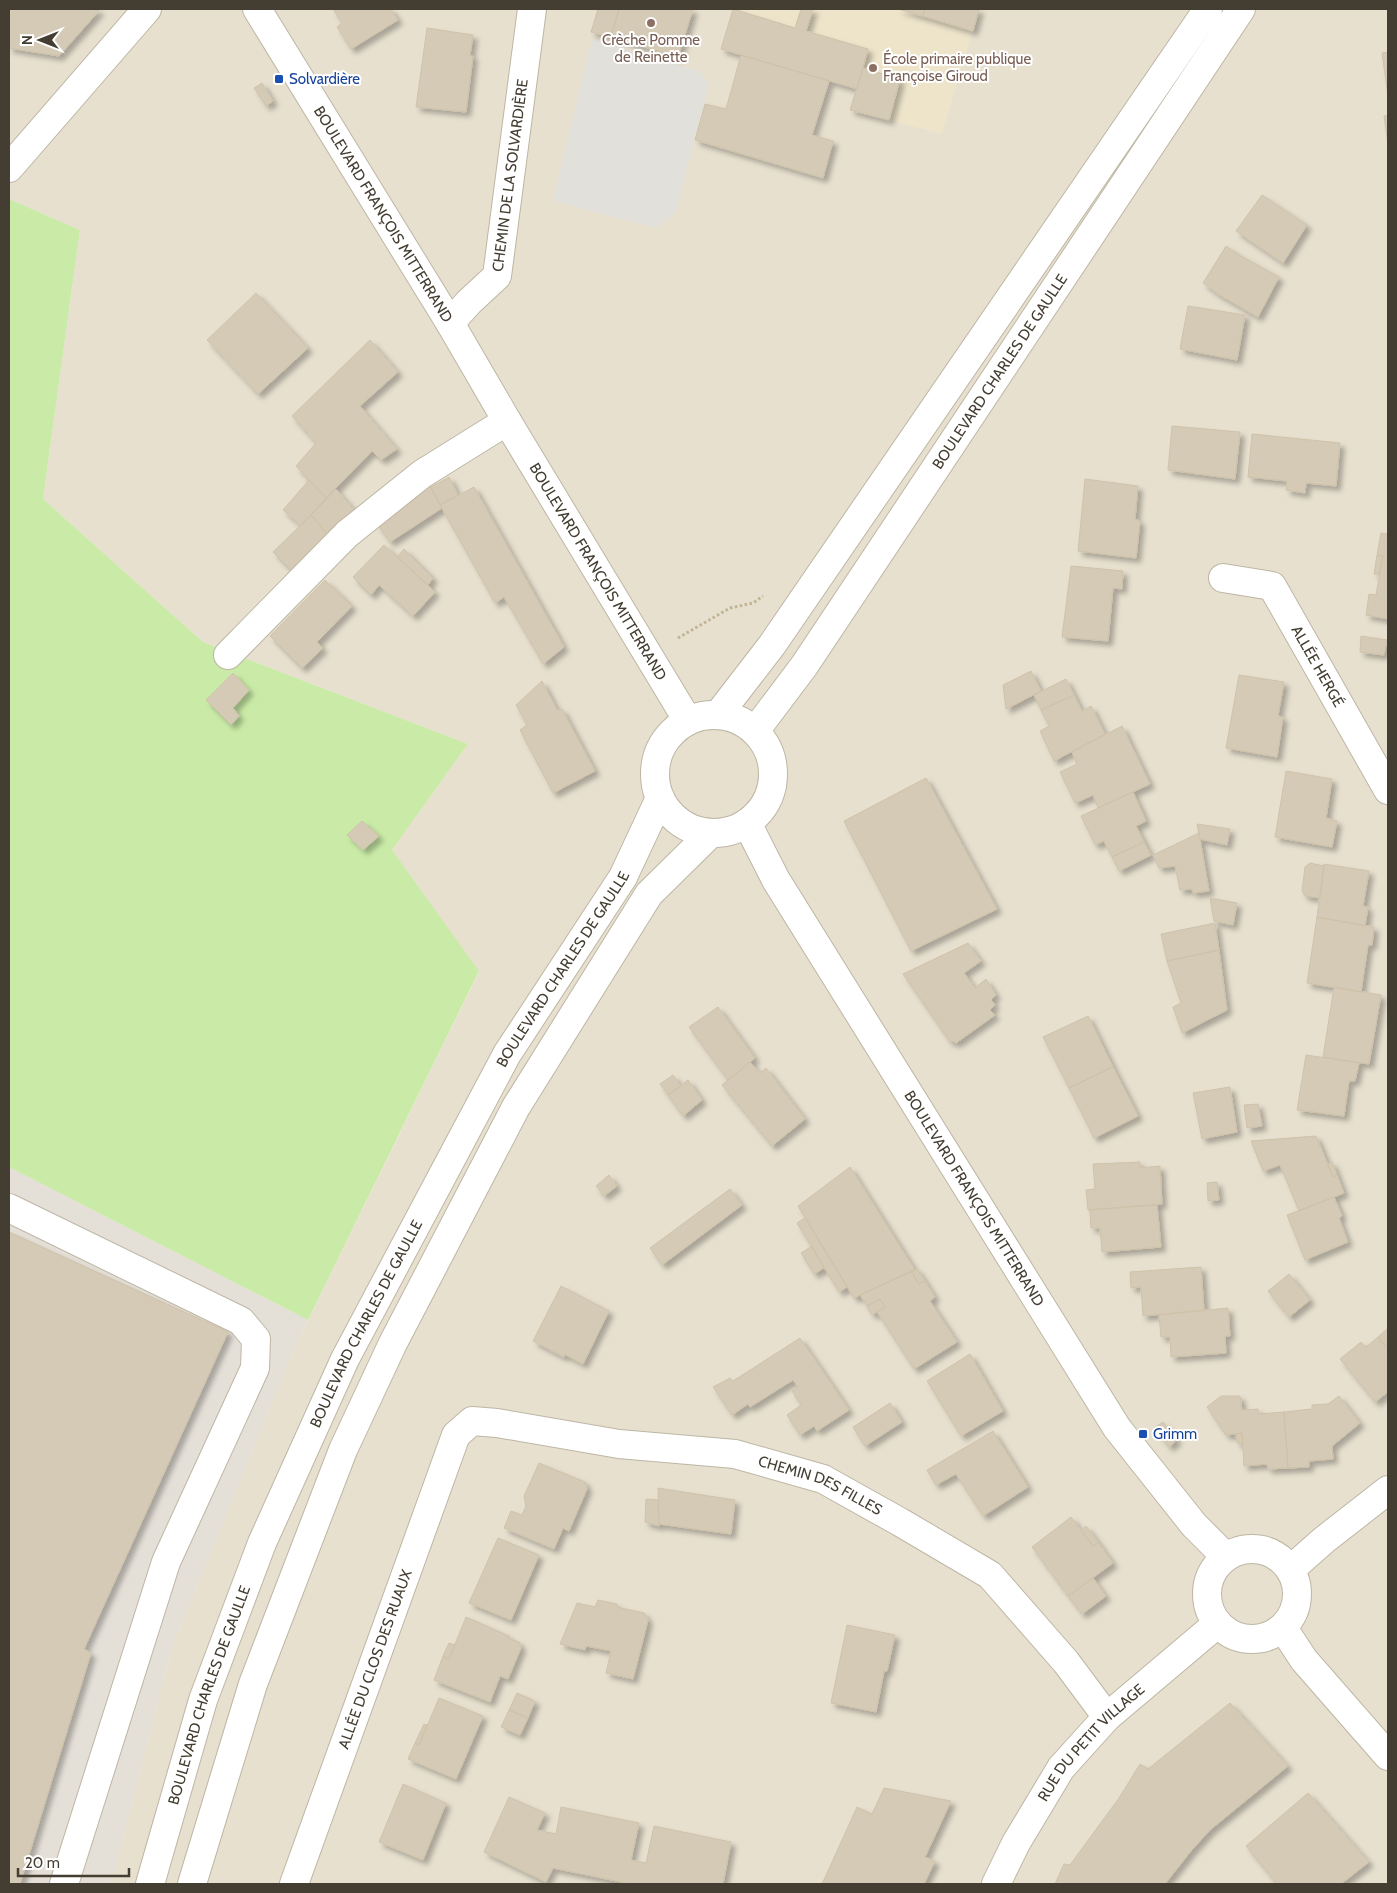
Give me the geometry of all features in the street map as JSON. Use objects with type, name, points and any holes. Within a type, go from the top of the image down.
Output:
[{"type":"street","points":[[9,168],[147,9]]},
{"type":"street","name":"BOULEVARD FRANÇOIS MITTERRAND","points":[[257,9],[450,323],[688,721]]},
{"type":"street","name":"CHEMIN DE LA SOLVARDIÈRE","points":[[450,323],[497,276],[532,9]]},
{"type":"street","name":"BOULEVARD CHARLES DE GAULLE","points":[[718,715],[778,637],[1208,9]]},
{"type":"street","name":"BOULEVARD CHARLES DE GAULLE","points":[[755,731],[804,666],[1241,9]]},
{"type":"street","points":[[228,656],[347,534],[422,474],[507,421]]},
{"type":"street","name":"ALLÉE HERGÉ","points":[[1223,578],[1272,586],[1388,790]]},
{"type":"street","points":[[718,715],[738,719],[755,731],[765,744],[772,760],[773,778],[770,795],[760,810],[747,823],[730,831],[711,833],[696,830],[681,822],[669,812],[660,798],[656,781],[657,763],[662,746],[673,732],[688,721],[702,716],[718,715]]},
{"type":"street","name":"BOULEVARD CHARLES DE GAULLE","points":[[150,1884],[203,1700],[262,1543],[345,1359],[507,1054],[624,877],[660,798]]},
{"type":"street","name":"BOULEVARD FRANÇOIS MITTERRAND","points":[[747,823],[776,880],[1117,1428],[1194,1525],[1226,1557]]},
{"type":"street","points":[[192,1884],[253,1684],[343,1450],[393,1343],[511,1116],[536,1074],[649,894],[711,833]]},
{"type":"street","points":[[9,1208],[241,1321],[256,1339],[255,1368],[163,1570],[64,1884]]},
{"type":"street","name":"CHEMIN DES FILLES","points":[[456,1435],[472,1421],[497,1422],[619,1444],[735,1454],[823,1479],[990,1575],[1066,1662],[1108,1717]]},
{"type":"street","name":"ALLÉE DU CLOS DES RUAUX","points":[[294,1884],[456,1435]]},
{"type":"street","points":[[1290,1570],[1324,1540],[1388,1490]]},
{"type":"street","points":[[1260,1550],[1268,1552],[1280,1560],[1290,1570],[1296,1585],[1296,1600],[1292,1615],[1282,1628],[1267,1637],[1249,1640],[1232,1635],[1217,1624],[1210,1611],[1207,1596],[1208,1582],[1215,1568],[1226,1557],[1239,1551],[1260,1550]]},
{"type":"street","name":"RUE DU PETIT VILLAGE","points":[[996,1884],[1016,1843],[1061,1768],[1108,1717],[1217,1624]]},
{"type":"street","points":[[1282,1628],[1304,1660],[1388,1756]]},
{"type":"shaded area","points":[[9,9],[1388,9],[1388,1884],[111,1884],[172,1647],[294,1349],[479,972],[392,850],[468,744],[203,642],[43,499],[80,230],[9,199]]},
{"type":"shaded area","name":"École primaire publique Françoise Giroud","points":[[733,9],[979,9],[942,134],[850,110],[856,89],[721,49]]},
{"type":"shaded area","points":[[592,39],[699,71],[709,84],[675,213],[656,228],[553,201]]},
{"type":"shaded area","points":[[9,1167],[308,1320],[294,1349],[172,1647],[111,1884],[9,1884]]},
{"type":"green space","points":[[9,199],[80,230],[43,499],[203,642],[468,744],[392,850],[479,971],[308,1320],[9,1167]]},
{"type":"building","points":[[9,9],[99,9],[59,56],[9,48]]},
{"type":"building","points":[[333,9],[391,9],[398,20],[351,49],[337,27],[342,23]]},
{"type":"building","points":[[598,9],[619,9],[611,37],[591,32]]},
{"type":"building","name":"Crèche Pomme de Reinette","points":[[619,9],[693,9],[678,57],[611,37]]},
{"type":"building","points":[[733,9],[795,28],[801,9],[813,9],[806,31],[868,49],[857,89],[721,49]]},
{"type":"building","points":[[898,9],[925,9],[923,16]]},
{"type":"building","points":[[925,9],[979,9],[973,31],[923,16]]},
{"type":"building","points":[[427,28],[473,35],[470,55],[473,56],[466,112],[416,107]]},
{"type":"building","points":[[1388,52],[1388,96],[1382,53]]},
{"type":"building","points":[[741,55],[829,81],[812,135],[833,141],[823,178],[695,140],[705,104],[726,109]]},
{"type":"building","points":[[863,68],[900,79],[889,120],[850,110]]},
{"type":"building","points":[[262,83],[273,101],[266,106],[254,88]]},
{"type":"building","points":[[1388,115],[1388,145],[1384,116]]},
{"type":"building","points":[[1262,195],[1307,225],[1283,263],[1236,231]]},
{"type":"building","points":[[1226,246],[1279,277],[1258,317],[1203,283]]},
{"type":"building","points":[[256,293],[308,348],[258,394],[207,340]]},
{"type":"building","points":[[1188,306],[1245,315],[1237,360],[1180,349]]},
{"type":"building","points":[[370,340],[398,372],[360,406],[397,449],[381,460],[372,451],[326,498],[296,466],[316,443],[292,416]]},
{"type":"building","points":[[1172,426],[1240,432],[1235,479],[1168,470]]},
{"type":"building","points":[[1252,434],[1340,443],[1336,486],[1306,483],[1305,493],[1286,490],[1287,481],[1248,477]]},
{"type":"building","points":[[449,477],[458,495],[440,505],[431,487]]},
{"type":"building","points":[[1085,479],[1138,486],[1135,519],[1140,521],[1136,558],[1078,551]]},
{"type":"building","points":[[309,480],[326,498],[301,526],[283,510]]},
{"type":"building","points":[[428,483],[442,508],[390,542],[377,524]]},
{"type":"building","points":[[474,487],[564,647],[543,664],[504,597],[495,603],[440,505]]},
{"type":"building","points":[[336,489],[357,513],[328,535],[311,515]]},
{"type":"building","points":[[311,515],[328,535],[291,570],[273,552]]},
{"type":"building","points":[[1381,533],[1388,534],[1388,619],[1366,615],[1369,594],[1376,595],[1383,556],[1377,555]]},
{"type":"building","points":[[384,545],[435,592],[413,616],[379,585],[371,595],[353,577]]},
{"type":"building","points":[[404,549],[433,578],[428,585],[397,557]]},
{"type":"building","points":[[1377,555],[1383,556],[1379,574],[1374,574]]},
{"type":"building","points":[[1071,566],[1123,571],[1122,589],[1113,588],[1108,641],[1062,637]]},
{"type":"building","points":[[325,580],[352,606],[317,642],[323,648],[302,668],[270,636]]},
{"type":"building","points":[[1361,636],[1387,640],[1384,655],[1360,652]]},
{"type":"building","points":[[1031,671],[1041,691],[1006,709],[1003,685]]},
{"type":"building","points":[[233,673],[249,690],[233,708],[239,716],[231,725],[206,700]]},
{"type":"building","points":[[1239,675],[1284,682],[1278,716],[1283,717],[1277,757],[1226,748]]},
{"type":"building","points":[[1066,679],[1074,695],[1041,710],[1034,695]]},
{"type":"building","points":[[542,681],[557,710],[562,709],[595,771],[553,793],[520,730],[527,725],[516,705]]},
{"type":"building","points":[[1074,695],[1082,711],[1091,706],[1105,734],[1054,761],[1040,731],[1049,726],[1041,710]]},
{"type":"building","points":[[1122,726],[1150,784],[1098,808],[1093,795],[1075,803],[1060,772],[1077,764],[1072,752]]},
{"type":"building","points":[[1286,771],[1332,779],[1326,818],[1337,821],[1332,847],[1275,837]]},
{"type":"building","points":[[926,778],[997,909],[911,951],[844,821]]},
{"type":"building","points":[[1133,792],[1146,821],[1136,826],[1144,842],[1112,857],[1104,841],[1095,845],[1081,816]]},
{"type":"building","points":[[362,821],[379,836],[363,850],[347,835]]},
{"type":"building","points":[[1197,824],[1230,829],[1227,845],[1200,839]]},
{"type":"building","points":[[1199,833],[1209,891],[1193,893],[1192,889],[1180,890],[1175,866],[1159,868],[1153,855]]},
{"type":"building","points":[[1144,842],[1151,855],[1119,871],[1112,857]]},
{"type":"building","points":[[1310,863],[1324,866],[1320,898],[1305,896],[1302,891],[1305,867]]},
{"type":"building","points":[[1324,864],[1369,871],[1363,906],[1368,907],[1365,926],[1317,917]]},
{"type":"building","points":[[1210,898],[1237,903],[1233,925],[1214,921]]},
{"type":"building","points":[[1317,917],[1374,927],[1372,945],[1368,945],[1361,992],[1307,983]]},
{"type":"building","points":[[1215,923],[1219,950],[1167,961],[1161,934]]},
{"type":"building","points":[[968,943],[981,961],[964,973],[975,988],[986,979],[996,995],[991,1000],[995,1005],[990,1010],[995,1015],[956,1043],[950,1042],[903,974]]},
{"type":"building","points":[[1219,950],[1227,1010],[1182,1033],[1173,1007],[1181,1003],[1167,961]]},
{"type":"building","points":[[1334,987],[1381,995],[1369,1064],[1323,1057]]},
{"type":"building","points":[[718,1007],[755,1058],[728,1080],[689,1027]]},
{"type":"building","points":[[1088,1016],[1113,1067],[1069,1088],[1043,1037]]},
{"type":"building","points":[[1306,1055],[1359,1063],[1355,1081],[1349,1081],[1344,1116],[1297,1110]]},
{"type":"building","points":[[750,1062],[760,1073],[766,1068],[805,1119],[772,1146],[722,1085]]},
{"type":"building","points":[[1113,1067],[1138,1116],[1094,1138],[1069,1088]]},
{"type":"building","points":[[673,1075],[681,1086],[668,1095],[660,1084]]},
{"type":"building","points":[[688,1080],[702,1100],[683,1116],[668,1095]]},
{"type":"building","points":[[1230,1087],[1237,1132],[1202,1139],[1193,1093]]},
{"type":"building","points":[[1258,1104],[1262,1126],[1247,1128],[1244,1105]]},
{"type":"building","points":[[1316,1136],[1333,1177],[1337,1175],[1344,1193],[1299,1211],[1280,1165],[1263,1171],[1251,1141]]},
{"type":"building","points":[[1140,1162],[1140,1168],[1160,1166],[1162,1204],[1088,1210],[1086,1190],[1095,1189],[1093,1164]]},
{"type":"building","points":[[1332,1162],[1337,1175],[1333,1177],[1328,1164]]},
{"type":"building","points":[[850,1167],[915,1270],[854,1298],[798,1206]]},
{"type":"building","points":[[609,1175],[617,1186],[604,1196],[596,1186]]},
{"type":"building","points":[[1217,1182],[1219,1200],[1208,1201],[1207,1183]]},
{"type":"building","points":[[730,1189],[742,1205],[662,1265],[650,1248]]},
{"type":"building","points":[[1334,1197],[1342,1216],[1339,1218],[1348,1242],[1305,1260],[1287,1215]]},
{"type":"building","points":[[1157,1205],[1161,1247],[1102,1252],[1100,1228],[1091,1228],[1090,1210]]},
{"type":"building","points":[[805,1218],[847,1287],[839,1292],[797,1223]]},
{"type":"building","points":[[9,1232],[228,1332],[84,1649],[91,1653],[20,1884],[9,1884]]},
{"type":"building","points":[[812,1246],[824,1268],[814,1274],[801,1253]]},
{"type":"building","points":[[1201,1267],[1204,1310],[1143,1316],[1141,1287],[1131,1288],[1130,1272]]},
{"type":"building","points":[[917,1269],[925,1281],[919,1284],[911,1271]]},
{"type":"building","points":[[911,1271],[919,1284],[925,1281],[935,1297],[930,1301],[957,1342],[914,1369],[877,1312],[885,1307],[880,1299],[867,1306],[860,1295]]},
{"type":"building","points":[[1289,1274],[1310,1300],[1289,1317],[1268,1291]]},
{"type":"building","points":[[561,1286],[609,1311],[583,1364],[564,1354],[564,1357],[533,1341]]},
{"type":"building","points":[[880,1299],[885,1307],[872,1315],[867,1306]]},
{"type":"building","points":[[1228,1308],[1230,1336],[1225,1336],[1226,1353],[1171,1357],[1170,1337],[1161,1337],[1159,1315]]},
{"type":"building","points":[[1388,1328],[1388,1349],[1378,1337]]},
{"type":"building","points":[[1378,1337],[1388,1349],[1388,1392],[1375,1402],[1340,1359],[1361,1342],[1366,1347]]},
{"type":"building","points":[[800,1338],[849,1410],[817,1431],[814,1426],[800,1435],[787,1415],[801,1405],[792,1391],[798,1387],[793,1380],[750,1407],[748,1404],[732,1415],[713,1387],[730,1378],[733,1381]]},
{"type":"building","points":[[970,1354],[1003,1411],[961,1436],[927,1381]]},
{"type":"building","points":[[1221,1396],[1240,1396],[1242,1410],[1258,1409],[1258,1414],[1284,1412],[1288,1468],[1268,1469],[1267,1464],[1244,1466],[1242,1433],[1226,1435],[1207,1407]]},
{"type":"building","points":[[1339,1396],[1360,1423],[1332,1446],[1333,1459],[1309,1461],[1309,1467],[1288,1468],[1284,1412],[1312,1409],[1312,1405],[1328,1404]]},
{"type":"building","points":[[890,1403],[902,1422],[865,1446],[853,1427]]},
{"type":"building","points":[[1163,1422],[1177,1440],[1169,1447],[1154,1428]]},
{"type":"building","points":[[993,1431],[1028,1487],[983,1516],[956,1474],[936,1485],[927,1470]]},
{"type":"building","points":[[1242,1433],[1243,1444],[1237,1443],[1236,1434]]},
{"type":"building","points":[[539,1463],[585,1482],[587,1489],[569,1531],[563,1528],[554,1549],[504,1528],[511,1511],[522,1515],[526,1506],[524,1496]]},
{"type":"building","points":[[658,1488],[735,1500],[731,1534],[659,1524]]},
{"type":"building","points":[[646,1499],[658,1500],[659,1526],[645,1522]]},
{"type":"building","points":[[1071,1517],[1093,1546],[1098,1542],[1113,1563],[1068,1596],[1032,1547]]},
{"type":"building","points":[[1086,1526],[1098,1542],[1093,1546],[1081,1530]]},
{"type":"building","points":[[498,1538],[539,1555],[511,1620],[469,1603]]},
{"type":"building","points":[[1093,1578],[1106,1596],[1082,1614],[1068,1596]]},
{"type":"building","points":[[598,1600],[617,1604],[617,1607],[644,1613],[648,1620],[633,1679],[606,1673],[611,1651],[586,1646],[585,1650],[560,1644],[577,1603],[595,1607]]},
{"type":"building","points":[[466,1617],[509,1636],[508,1638],[519,1642],[521,1648],[508,1679],[500,1676],[490,1702],[434,1680],[443,1656],[449,1659]]},
{"type":"building","points":[[847,1625],[895,1635],[887,1671],[884,1671],[876,1712],[831,1703]]},
{"type":"building","points":[[449,1643],[455,1645],[449,1659],[443,1656]]},
{"type":"building","points":[[517,1693],[535,1701],[528,1718],[509,1710]]},
{"type":"building","points":[[439,1698],[483,1716],[456,1779],[408,1759],[415,1743],[419,1745]]},
{"type":"building","points":[[1230,1703],[1288,1766],[1210,1830],[1165,1884],[1055,1884],[1064,1864],[1070,1865],[1119,1798],[1140,1764],[1148,1769]]},
{"type":"building","points":[[509,1710],[528,1718],[520,1735],[501,1727]]},
{"type":"building","points":[[424,1724],[427,1725],[419,1745],[415,1743]]},
{"type":"building","points":[[403,1784],[446,1803],[423,1860],[379,1842]]},
{"type":"building","points":[[884,1788],[951,1801],[925,1857],[935,1861],[924,1884],[822,1884],[857,1807],[872,1814]]},
{"type":"building","points":[[1308,1793],[1369,1862],[1341,1884],[1277,1884],[1246,1846]]},
{"type":"building","points":[[509,1797],[545,1813],[537,1830],[556,1834],[561,1807],[639,1823],[631,1860],[646,1863],[654,1826],[731,1842],[723,1884],[626,1884],[553,1868],[546,1882],[484,1852]]},
{"type":"place","name":"Crèche Pomme de Reinette","points":[[651,23]]},
{"type":"place","name":"École primaire publique Françoise Giroud","points":[[873,68]]},
{"type":"place","name":"Solvardière","points":[[279,79]]},
{"type":"place","name":"Grimm","points":[[1143,1434]]}]
